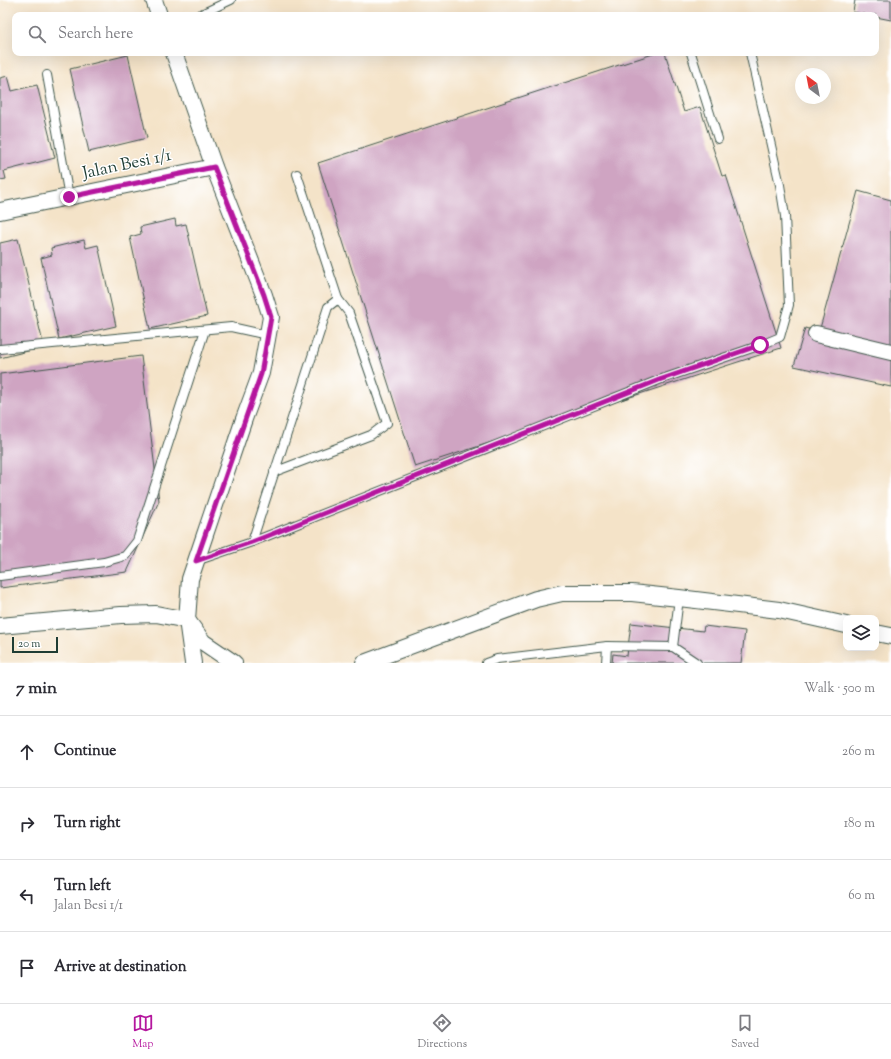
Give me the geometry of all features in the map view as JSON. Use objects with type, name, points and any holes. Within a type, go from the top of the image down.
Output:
[{"type":"street","points":[[175,56],[214,167],[264,295],[271,317],[261,374],[190,579],[187,620],[192,663]]},
{"type":"street","name":"Jalan Besi 1/1","points":[[0,211],[214,167]]},
{"type":"street","points":[[816,334],[891,352]]},
{"type":"street","points":[[364,663],[536,599],[562,593],[632,593],[679,598],[779,610],[843,624]]},
{"type":"street","points":[[0,626],[121,615],[156,614],[187,620],[203,642],[234,663]]},
{"type":"street","points":[[879,633],[891,636]]},
{"type":"lane","points":[[205,12],[231,0]]},
{"type":"lane","points":[[692,56],[718,139]]},
{"type":"lane","points":[[196,561],[252,542],[659,380],[780,337],[789,305],[785,216],[780,185],[751,56]]},
{"type":"lane","points":[[47,75],[69,197]]},
{"type":"lane","points":[[274,472],[371,435],[387,423],[349,313],[338,299],[297,174]]},
{"type":"lane","points":[[252,542],[328,307],[338,299]]},
{"type":"lane","points":[[0,349],[231,327],[268,335]]},
{"type":"lane","points":[[0,576],[104,562],[125,556],[137,541],[205,330]]},
{"type":"lane","points":[[673,647],[679,598]]},
{"type":"lane","points":[[606,663],[607,646]]},
{"type":"lane","points":[[486,663],[607,646],[673,647],[697,663]]},
{"type":"building","points":[[855,0],[891,0],[891,20],[879,18],[879,12],[853,12]]},
{"type":"building","points":[[128,56],[147,138],[89,152],[70,69]]},
{"type":"building","points":[[647,56],[666,56],[684,112],[700,107],[722,176],[726,175],[781,348],[415,467],[318,163]]},
{"type":"building","points":[[8,76],[12,91],[37,85],[55,158],[4,171],[6,179],[0,180],[0,78]]},
{"type":"building","points":[[858,191],[891,200],[891,387],[794,366],[805,328],[819,332]]},
{"type":"building","points":[[175,219],[176,226],[186,224],[207,316],[150,329],[130,237],[141,234],[140,227]]},
{"type":"building","points":[[18,239],[44,347],[0,358],[0,243]]},
{"type":"building","points":[[84,240],[86,248],[98,245],[116,326],[59,339],[41,258],[52,255],[51,248]]},
{"type":"building","points":[[141,356],[159,501],[127,572],[0,588],[0,374]]},
{"type":"building","points":[[631,623],[703,631],[704,626],[745,631],[741,663],[612,663],[613,654],[627,656]]},
{"type":"route","points":[[69,197],[214,167],[264,295],[271,317],[261,374],[244,419],[196,561],[252,542],[659,380],[760,345]]}]
